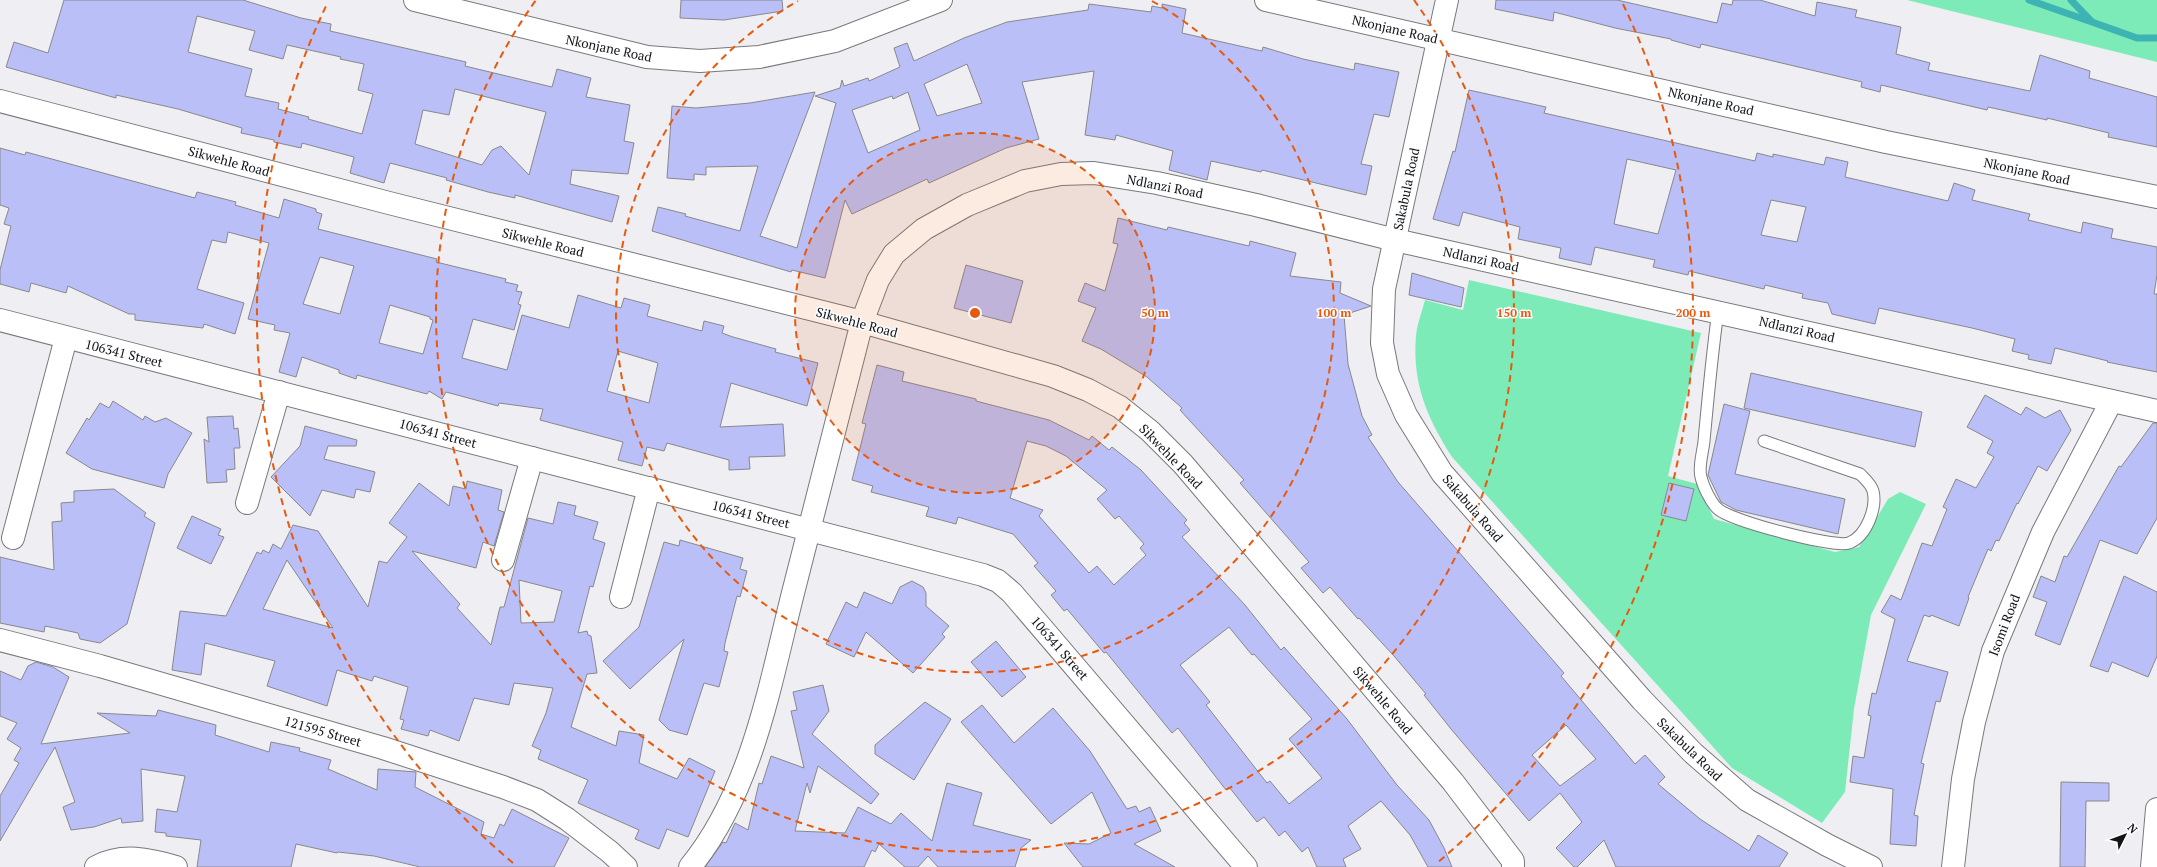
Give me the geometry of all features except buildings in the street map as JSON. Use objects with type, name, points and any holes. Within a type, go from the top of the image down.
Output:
[{"type":"street","name":"Nkonjane Road","points":[[416,0],[647,57],[700,61],[759,57],[835,41],[941,0]]},
{"type":"street","name":"Nkonjane Road","points":[[1266,0],[1886,142],[2157,197]]},
{"type":"street","name":"Sakabula Road","points":[[1447,0],[1384,289],[1382,343],[1388,374],[1406,415],[1442,472],[1642,700],[1712,771],[1747,800],[1826,845],[1871,867]]},
{"type":"street","name":"Sikwehle Road","points":[[0,101],[397,205],[862,322],[1053,376],[1088,390],[1120,407],[1150,431],[1183,464],[1453,782],[1516,865]]},
{"type":"street","name":"Ndlanzi Road","points":[[862,322],[878,280],[894,254],[924,229],[967,205],[1025,181],[1061,174],[1094,173],[1157,183],[1256,205],[1395,240],[1718,311],[2010,377],[2111,402],[2157,411]]},
{"type":"street","name":"106341 Street","points":[[0,320],[964,569],[998,581],[1012,593],[1246,867]]},
{"type":"street","points":[[690,867],[708,845],[731,802],[745,767],[760,720],[862,322]]},
{"type":"street","points":[[13,538],[66,338]]},
{"type":"street","points":[[248,503],[279,392]]},
{"type":"street","name":"Isomi Road","points":[[1953,867],[1963,779],[1974,722],[1993,651],[2043,532],[2111,402]]},
{"type":"street","points":[[503,560],[532,458]]},
{"type":"street","points":[[621,597],[649,488]]},
{"type":"street","name":"121595 Street","points":[[0,640],[100,666],[383,748],[503,787],[537,800],[567,819],[610,852],[626,867]]},
{"type":"street","points":[[2152,867],[2157,809]]},
{"type":"street","points":[[96,867],[115,860],[134,858],[152,860],[176,867]]},
{"type":"lane","points":[[1718,311],[1700,476],[1718,510],[1744,521],[1832,544],[1849,543],[1858,537],[1867,526],[1874,503],[1871,485],[1860,474],[1764,441]]},
{"type":"green space","points":[[1907,0],[2157,0],[2157,62]]},
{"type":"green space","points":[[1469,280],[1701,333],[1668,476],[1697,484],[1714,519],[1835,552],[1859,547],[1888,499],[1900,492],[1926,504],[1871,615],[1854,709],[1845,792],[1822,823],[1732,768],[1452,457],[1435,428],[1423,400],[1416,369],[1416,336],[1418,322],[1425,300],[1463,310]]},
{"type":"waterway","points":[[2029,0],[2089,21]]},
{"type":"waterway","points":[[2071,0],[2092,22],[2137,38],[2157,38]]}]
